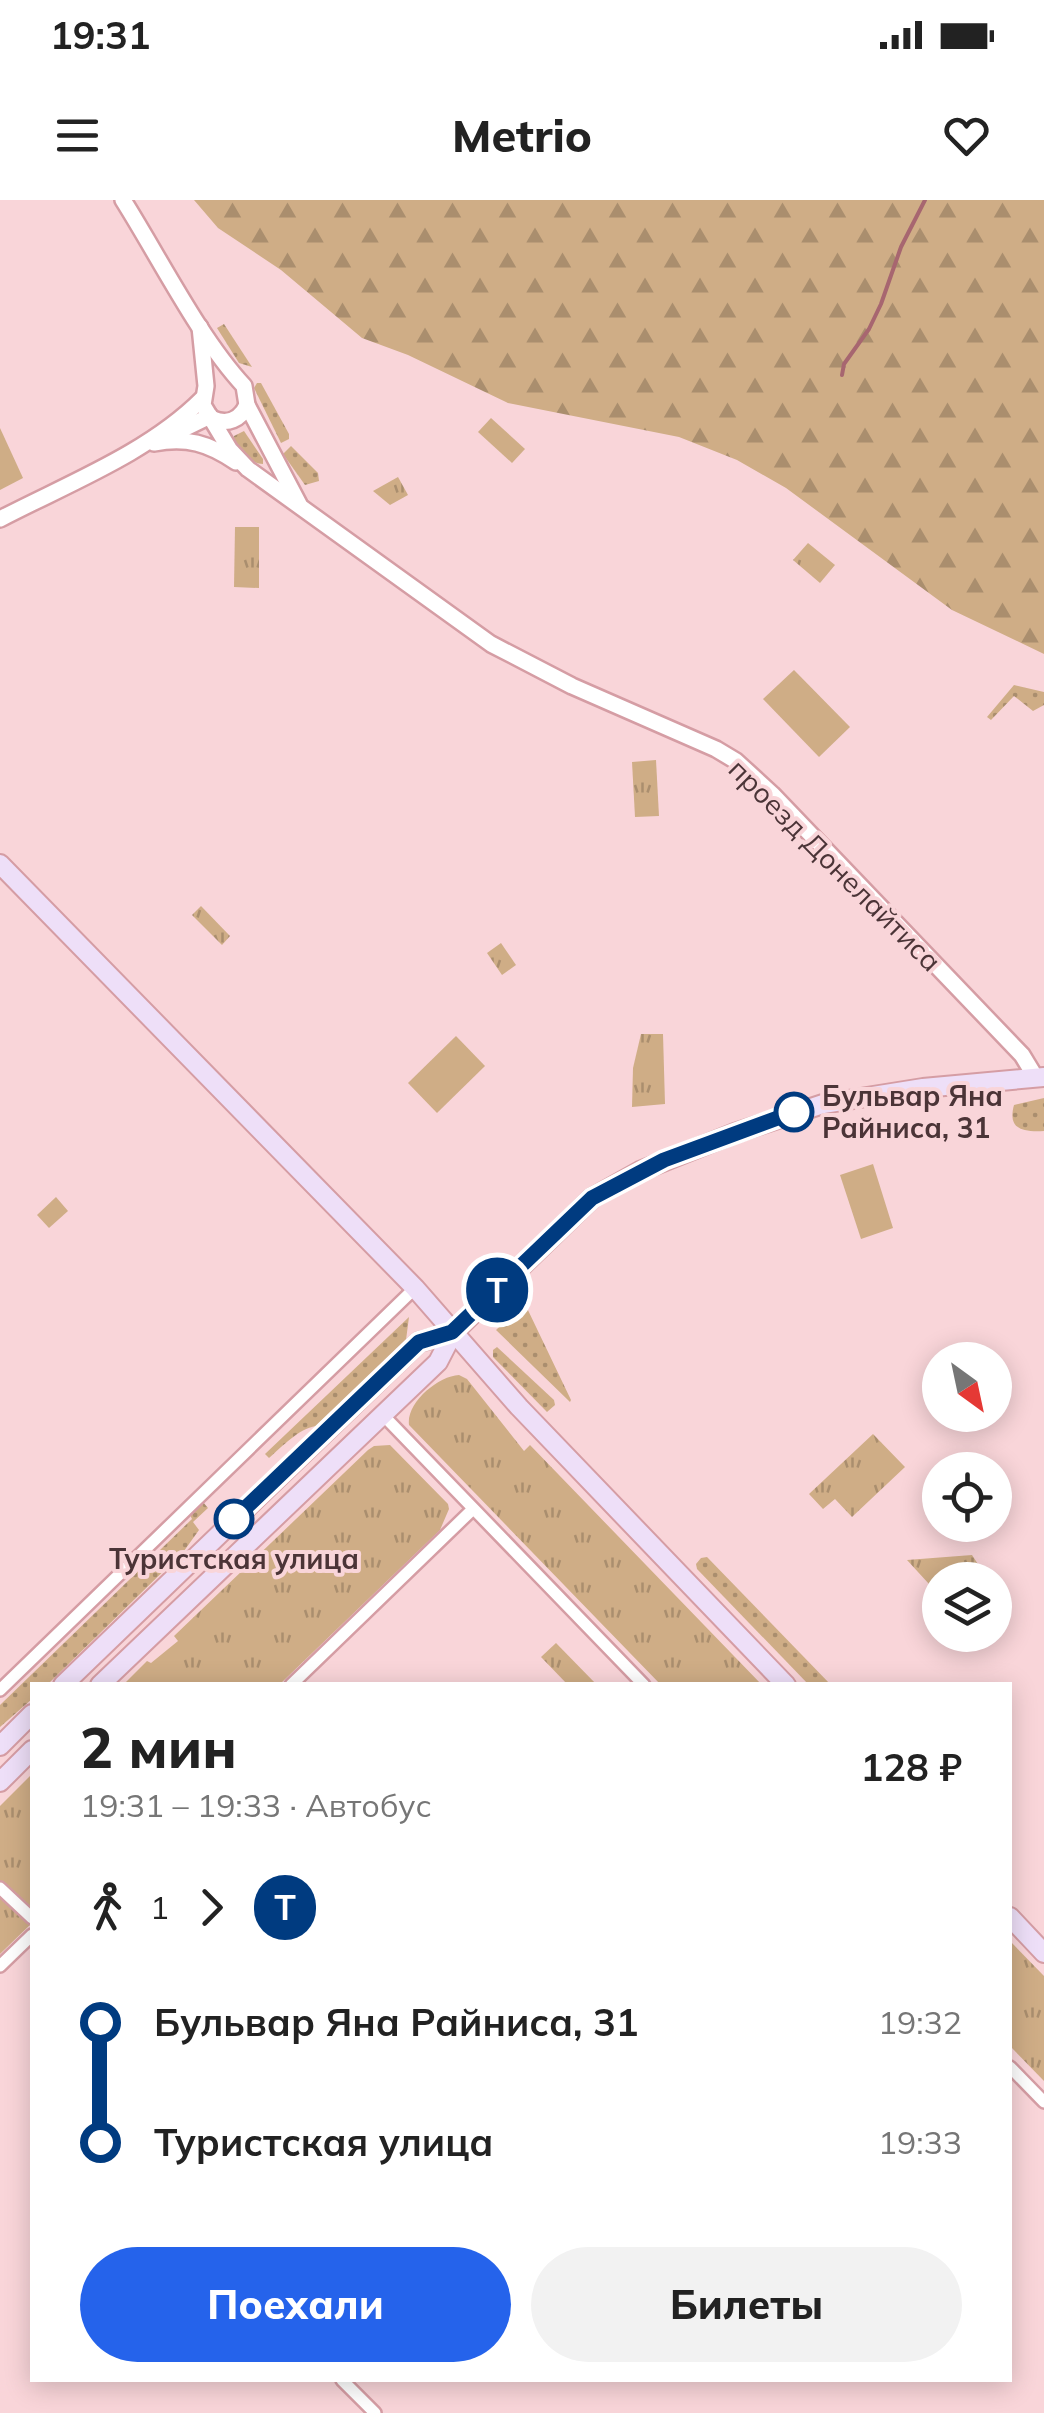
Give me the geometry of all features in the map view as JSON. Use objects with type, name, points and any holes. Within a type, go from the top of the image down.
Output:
[{"type":"main road","points":[[0,864],[415,1288],[519,1407],[783,1682]]},
{"type":"main road","points":[[103,1682],[438,1362],[452,1332],[592,1198],[664,1160],[823,1104],[924,1088],[1040,1077]]},
{"type":"main road","points":[[65,1682],[419,1342],[452,1332]]},
{"type":"main road","points":[[1,1742],[30,1716]]},
{"type":"main road","points":[[0,1782],[30,1752]]},
{"type":"main road","points":[[1012,1919],[1044,1953]]},
{"type":"street","name":"проезд Донелайтиса","points":[[123,200],[200,326],[234,378],[244,386],[247,405],[298,504]]},
{"type":"street","name":"проезд Донелайтиса","points":[[200,326],[204,392],[212,417],[230,450],[248,469],[491,644],[572,686],[695,738],[736,761],[772,794],[1040,1077]]},
{"type":"street","points":[[0,519],[177,422],[222,376],[234,378]]},
{"type":"street","points":[[122,455],[212,417],[231,421],[241,416],[247,405]]},
{"type":"street","points":[[154,443],[198,442],[248,469]]},
{"type":"street","points":[[0,1690],[415,1288]]},
{"type":"street","points":[[382,1414],[641,1682]]},
{"type":"street","points":[[294,1682],[473,1508]]},
{"type":"street","points":[[0,1888],[30,1916]]},
{"type":"street","points":[[0,1966],[30,1937]]},
{"type":"street","points":[[1012,2069],[1044,2102]]},
{"type":"street","points":[[344,2382],[374,2413]]},
{"type":"green space","points":[[194,200],[1044,200],[1044,654],[952,610],[786,488],[737,460],[679,437],[508,403],[408,355],[362,338],[281,270],[218,228]]},
{"type":"green space","points":[[224,324],[252,367],[239,363],[217,328]]},
{"type":"green space","points":[[261,383],[289,434],[289,439],[281,443],[254,388]]},
{"type":"green space","points":[[491,418],[525,449],[512,463],[478,432]]},
{"type":"green space","points":[[0,428],[23,478],[0,490]]},
{"type":"green space","points":[[244,431],[263,464],[248,459],[236,446],[234,436]]},
{"type":"green space","points":[[291,446],[318,473],[319,481],[305,485],[283,454]]},
{"type":"green space","points":[[398,477],[408,495],[390,505],[373,491]]},
{"type":"green space","points":[[235,527],[259,527],[259,588],[234,587]]},
{"type":"green space","points":[[808,543],[835,565],[820,583],[793,560]]},
{"type":"green space","points":[[794,670],[850,727],[819,757],[763,699]]},
{"type":"green space","points":[[1014,685],[1044,692],[1044,705],[1033,711],[1014,696],[991,720],[987,717]]},
{"type":"green space","points":[[656,760],[659,816],[635,817],[632,762]]},
{"type":"green space","points":[[201,906],[230,936],[222,945],[192,915]]},
{"type":"green space","points":[[501,943],[516,965],[502,975],[487,953]]},
{"type":"green space","points":[[641,1034],[663,1034],[665,1104],[632,1107],[633,1068]]},
{"type":"green space","points":[[456,1036],[485,1066],[437,1113],[408,1083]]},
{"type":"green space","points":[[1044,1098],[1044,1131],[1019,1128],[1013,1120],[1014,1105]]},
{"type":"green space","points":[[873,1164],[893,1228],[861,1239],[840,1175]]},
{"type":"green space","points":[[56,1197],[68,1211],[49,1228],[37,1215]]},
{"type":"green space","points":[[526,1306],[571,1400],[570,1402],[496,1330]]},
{"type":"green space","points":[[409,1317],[406,1340],[316,1426],[297,1434],[269,1458],[265,1454]]},
{"type":"green space","points":[[497,1347],[555,1405],[547,1412],[493,1357]]},
{"type":"green space","points":[[451,1377],[467,1379],[524,1451],[530,1445],[759,1682],[658,1682],[409,1425],[413,1408],[425,1392]]},
{"type":"green space","points":[[873,1434],[905,1467],[852,1517],[835,1499],[823,1509],[809,1494]]},
{"type":"green space","points":[[390,1445],[449,1509],[440,1530],[282,1682],[126,1682],[147,1661],[151,1663],[178,1641],[174,1636],[374,1446]]},
{"type":"green space","points":[[203,1502],[208,1508],[193,1522],[199,1530],[184,1551],[50,1682],[30,1682],[30,1701],[0,1727],[0,1705],[192,1519],[190,1515]]},
{"type":"green space","points":[[972,1555],[977,1562],[922,1562],[922,1576],[907,1560]]},
{"type":"green space","points":[[707,1557],[828,1682],[806,1682],[697,1569],[701,1558]]},
{"type":"green space","points":[[556,1643],[594,1682],[565,1682],[541,1657]]},
{"type":"green space","points":[[30,1776],[30,1925],[0,1954],[0,1806]]},
{"type":"green space","points":[[1012,1943],[1044,1976],[1044,2081],[1012,2048]]},
{"type":"waterway","points":[[842,375],[844,364],[881,304],[901,247],[925,200]]},
{"type":"bus line","name":"Т","points":[[234,1519],[419,1342],[452,1332],[592,1198],[664,1160],[794,1112]]},
{"type":"place","name":"Бульвар Яна Райниса, 31","points":[[794,1112]]},
{"type":"place","name":"Туристская улица","points":[[234,1519]]}]
